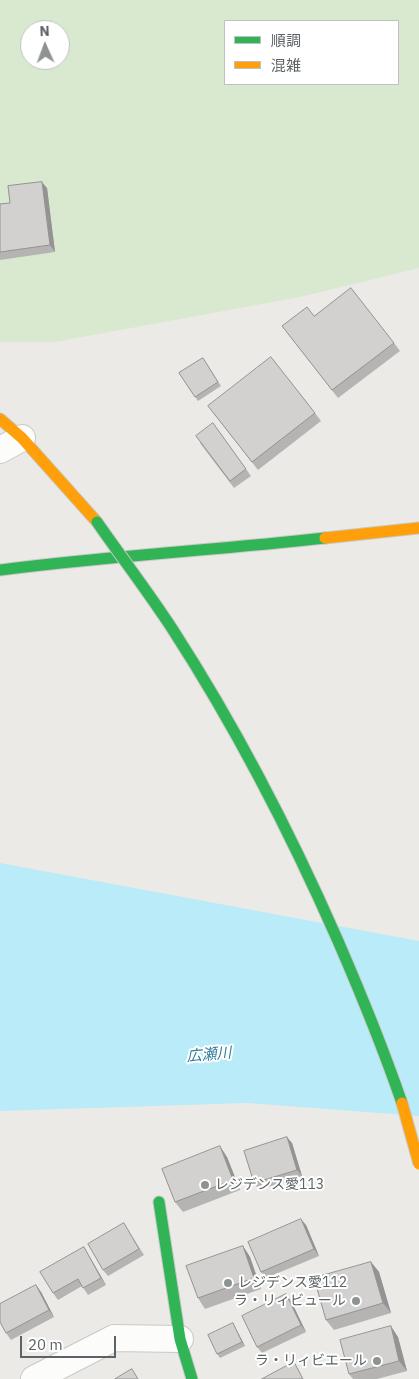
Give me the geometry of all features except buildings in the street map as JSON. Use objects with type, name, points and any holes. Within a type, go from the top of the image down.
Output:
[{"type":"street","points":[[0,419],[11,444],[97,522],[182,644],[235,732],[328,920],[369,1015],[412,1133],[419,1164]]},
{"type":"street","points":[[0,570],[419,528]]},
{"type":"street","points":[[159,1202],[180,1339],[192,1379]]},
{"type":"street","points":[[34,1379],[114,1338],[180,1339]]},
{"type":"green space","points":[[0,0],[419,0],[419,268],[300,297],[55,342],[0,342]]},
{"type":"water","name":"広瀬川","points":[[0,863],[419,941],[419,1116],[247,1103],[0,1111]]},
{"type":"traffic: fast","points":[[97,522],[155,603],[197,667],[262,783],[338,941],[372,1021],[402,1103]]},
{"type":"traffic: fast","points":[[0,570],[325,538]]},
{"type":"traffic: fast","points":[[159,1202],[180,1339],[192,1379]]},
{"type":"traffic: slow","points":[[0,419],[22,438],[97,522]]},
{"type":"traffic: slow","points":[[325,538],[419,528]]},
{"type":"traffic: slow","points":[[402,1103],[419,1164]]},
{"type":"place","name":"レジデンス愛113","points":[[205,1185]]},
{"type":"place","name":"レジデンス愛112","points":[[228,1283]]},
{"type":"place","name":"ラ・リィビュール","points":[[356,1301]]},
{"type":"place","name":"ラ・リィビエール","points":[[377,1361]]}]
